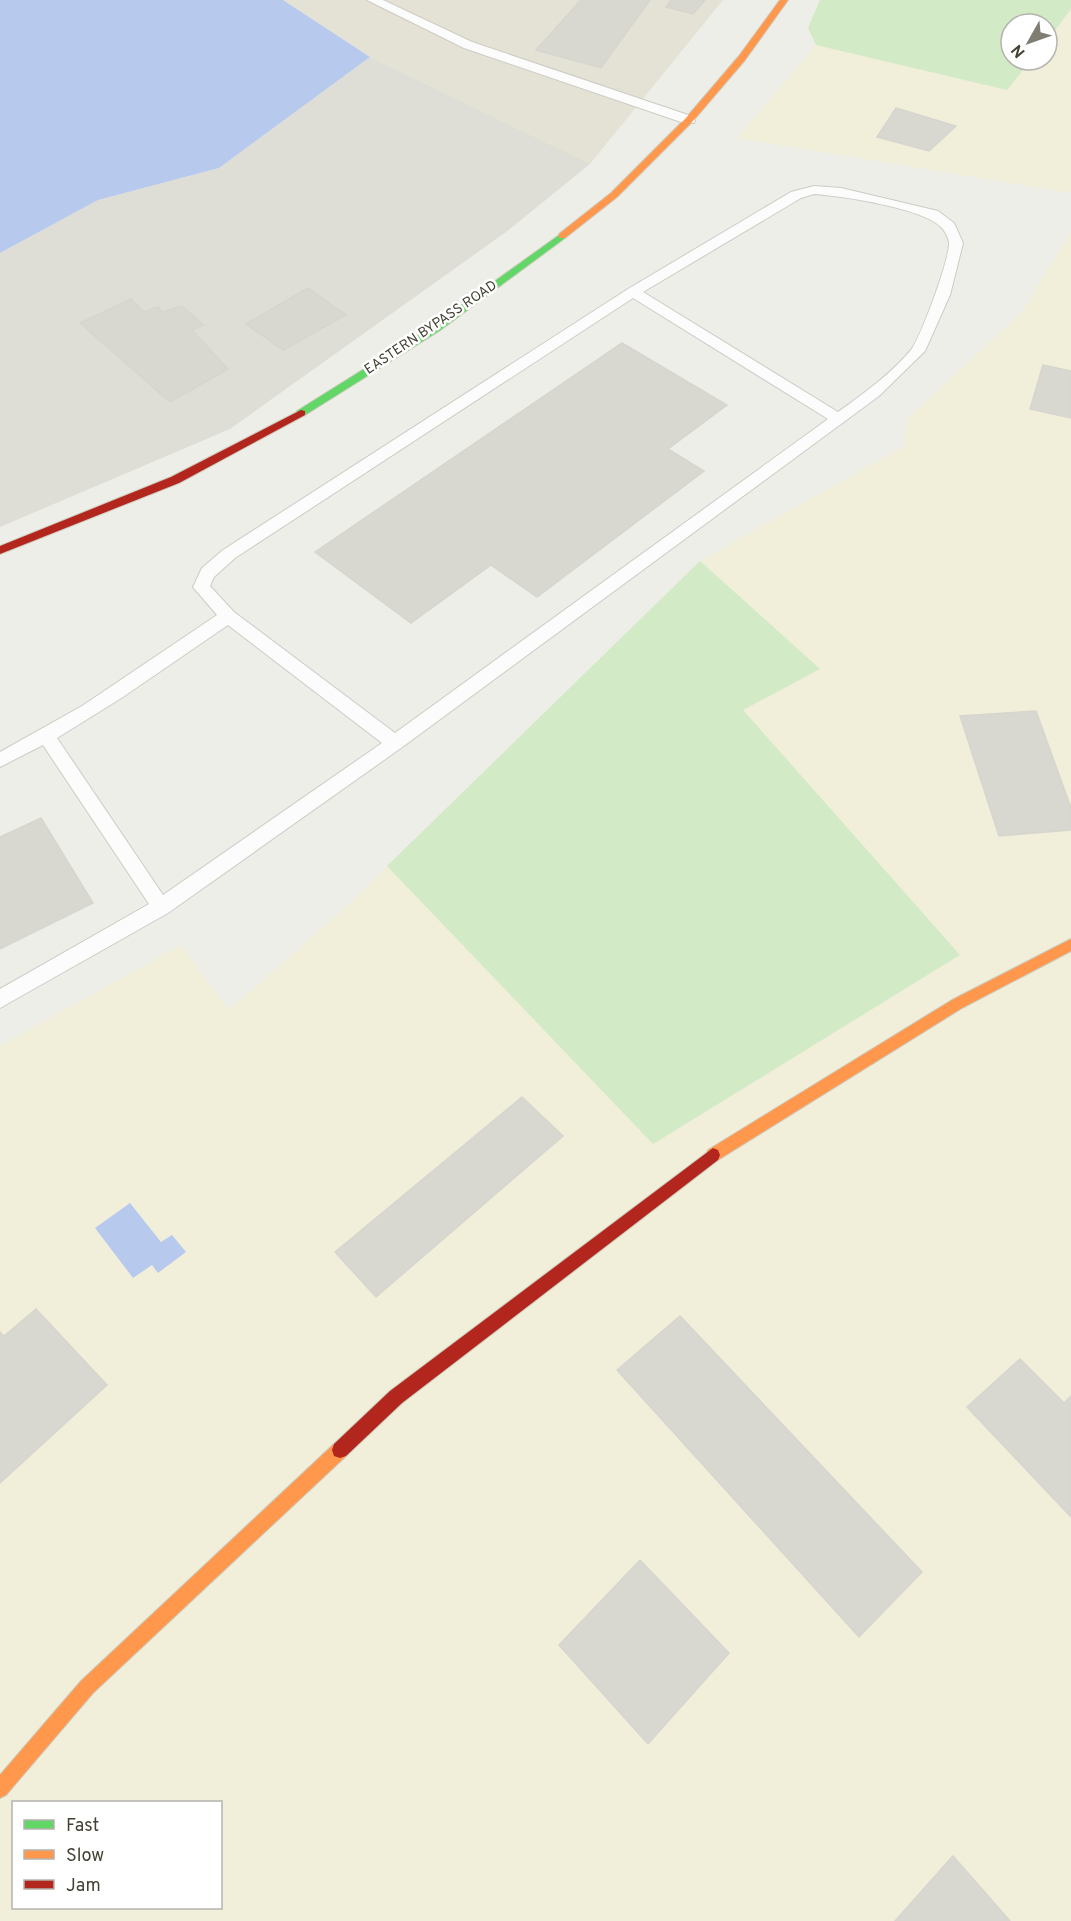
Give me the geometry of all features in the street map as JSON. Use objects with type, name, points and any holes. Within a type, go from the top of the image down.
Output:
[{"type":"main road","name":"EASTERN BYPASS ROAD","points":[[0,550],[175,480],[304,411],[425,335],[530,261],[614,195],[689,120],[742,58],[784,0]]},
{"type":"main road","points":[[0,1789],[87,1687],[396,1396],[712,1155],[957,1004],[1071,945]]},
{"type":"lane","points":[[373,0],[468,45],[689,120]]},
{"type":"lane","points":[[0,999],[161,907],[395,743],[874,393],[918,351],[943,296],[956,243],[949,226],[933,214],[841,192],[814,190],[796,195],[633,292],[249,542],[213,567],[202,579],[201,587],[228,616],[395,743]]},
{"type":"lane","points":[[633,292],[837,418]]},
{"type":"lane","points":[[0,760],[47,737],[124,689],[228,616]]},
{"type":"lane","points":[[47,737],[161,907]]},
{"type":"shaded area","points":[[283,0],[723,0],[590,164],[370,57]]},
{"type":"shaded area","points":[[820,0],[1071,0],[1071,193],[737,138],[816,45],[808,28]]},
{"type":"shaded area","points":[[370,57],[590,164],[506,232],[230,429],[0,527],[0,253],[98,200],[219,168]]},
{"type":"shaded area","points":[[1071,232],[1071,1921],[0,1921],[0,1046],[181,945],[229,1010],[345,908],[700,561],[903,447],[907,419],[1022,312]]},
{"type":"green space","points":[[820,0],[1071,0],[1071,9],[1059,25],[1059,12],[999,12],[999,72],[1021,72],[1007,90],[816,45],[808,28]]},
{"type":"green space","points":[[700,561],[820,669],[743,710],[960,955],[653,1144],[387,866]]},
{"type":"water","points":[[0,0],[283,0],[370,57],[219,168],[98,200],[0,253]]},
{"type":"water","points":[[130,1203],[161,1242],[172,1235],[186,1252],[158,1273],[152,1265],[133,1278],[95,1228]]},
{"type":"building","points":[[581,0],[650,0],[601,68],[536,50]]},
{"type":"building","points":[[671,0],[705,0],[693,14],[666,7]]},
{"type":"building","points":[[896,108],[956,126],[929,151],[877,137]]},
{"type":"building","points":[[308,288],[346,315],[283,350],[246,324]]},
{"type":"building","points":[[131,299],[144,312],[158,307],[162,312],[182,306],[204,325],[192,330],[228,369],[170,402],[80,323]]},
{"type":"building","points":[[622,343],[727,405],[668,449],[704,471],[537,597],[491,565],[411,623],[315,552]]},
{"type":"building","points":[[1043,365],[1071,371],[1071,418],[1030,409]]},
{"type":"building","points":[[1036,711],[1071,808],[1071,830],[999,836],[960,716]]},
{"type":"building","points":[[41,818],[93,903],[0,949],[0,837]]},
{"type":"building","points":[[522,1097],[563,1136],[376,1297],[335,1252]]},
{"type":"building","points":[[36,1309],[107,1385],[0,1483],[0,1332],[4,1336]]},
{"type":"building","points":[[680,1316],[922,1572],[859,1637],[617,1370]]},
{"type":"building","points":[[1020,1359],[1064,1403],[1071,1396],[1071,1517],[967,1407]]},
{"type":"building","points":[[640,1560],[729,1653],[648,1744],[559,1645]]},
{"type":"building","points":[[953,1856],[1010,1921],[895,1921]]},
{"type":"traffic: fast","points":[[301,413],[435,329],[562,236]]},
{"type":"traffic: slow","points":[[562,236],[614,195],[689,120],[742,58],[784,0]]},
{"type":"traffic: slow","points":[[713,1155],[957,1004],[1071,945]]},
{"type":"traffic: slow","points":[[0,1789],[87,1687],[340,1450]]},
{"type":"traffic: jam","points":[[0,550],[175,480],[301,413]]},
{"type":"traffic: jam","points":[[340,1450],[396,1397],[713,1155]]}]
